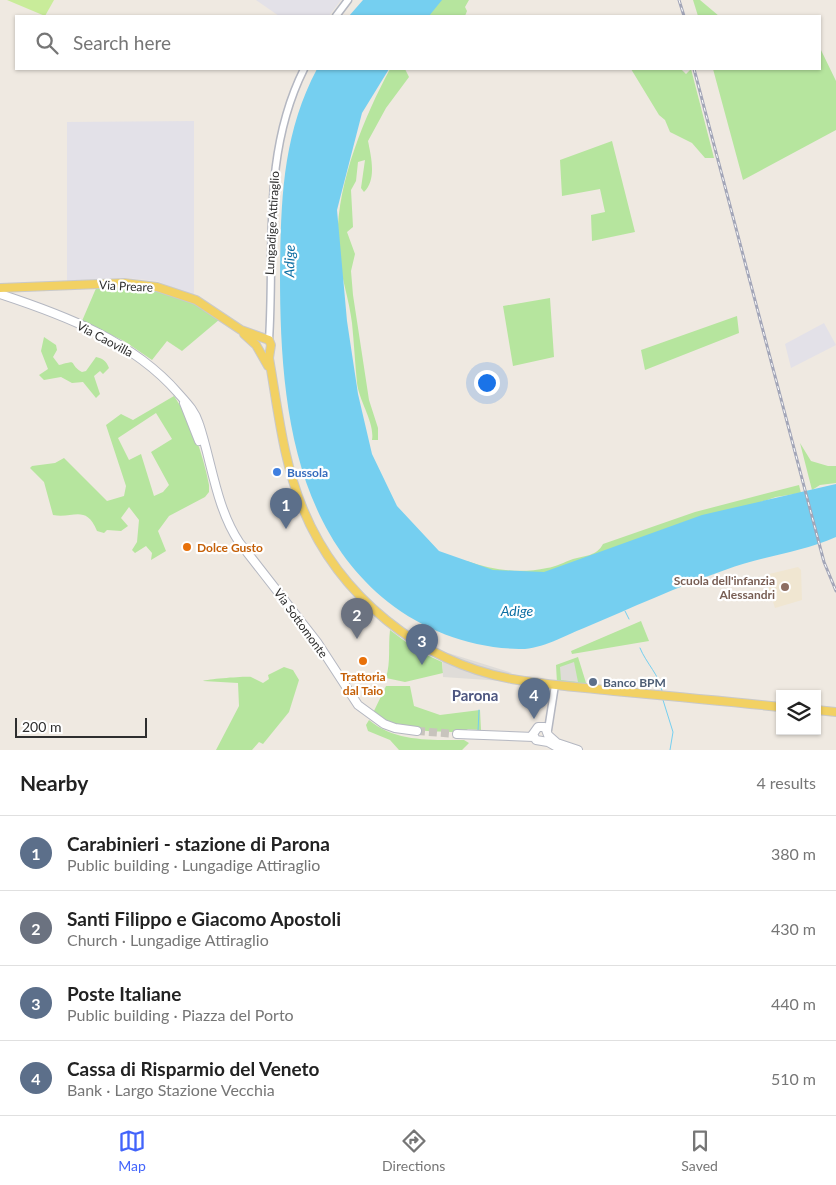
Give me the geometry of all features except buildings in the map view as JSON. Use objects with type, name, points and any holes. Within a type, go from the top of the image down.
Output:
[{"type":"main road","name":"Via Preare","points":[[0,288],[124,283],[146,284],[196,300],[263,344]]},
{"type":"main road","name":"Via Caovilla","points":[[0,294],[80,324],[114,341],[143,360],[180,394],[194,410]]},
{"type":"main road","name":"Lungadige Attiraglio","points":[[263,344],[272,378]]},
{"type":"main road","name":"Lungadige Attiraglio","points":[[263,344],[269,358],[289,467],[309,523],[340,572],[372,608],[390,624],[426,648],[493,674],[554,685],[776,707]]},
{"type":"main road","name":"Via Sottomonte","points":[[180,394],[230,527],[239,542],[317,642],[358,705],[384,724],[418,732]]},
{"type":"main road","name":"Via Sottomonte","points":[[194,410],[215,483]]},
{"type":"main road","points":[[821,710],[836,712]]},
{"type":"main road","points":[[504,736],[543,730]]},
{"type":"main road","points":[[534,737],[543,730]]},
{"type":"main road","points":[[542,741],[543,730]]},
{"type":"main road","points":[[543,730],[557,743],[577,750]]},
{"type":"main road","points":[[456,734],[534,737],[562,750]]},
{"type":"street","points":[[337,15],[348,0]]},
{"type":"street","name":"Lungadige Attiraglio","points":[[263,344],[270,323],[269,249],[273,174],[284,118],[304,70]]},
{"type":"street","points":[[543,730],[552,712],[554,685]]},
{"type":"shaded area","points":[[256,0],[341,0],[330,15],[278,15]]},
{"type":"shaded area","points":[[194,121],[194,296],[157,281],[127,278],[67,281],[67,122]]},
{"type":"shaded area","points":[[824,323],[836,345],[791,368],[785,344]]},
{"type":"shaded area","name":"Scuola dell'infanzia Alessandri","points":[[798,567],[801,570],[802,600],[775,608],[765,575]]},
{"type":"shaded area","points":[[442,651],[512,673],[503,681],[443,677]]},
{"type":"shaded area","points":[[574,662],[578,682],[561,680],[560,667]]},
{"type":"green space","points":[[7,0],[54,0],[46,15]]},
{"type":"green space","points":[[439,0],[469,0],[465,7],[467,11],[465,15],[428,15]]},
{"type":"green space","points":[[693,0],[700,0],[718,15],[698,15]]},
{"type":"green space","points":[[821,50],[836,81],[836,130],[743,180],[713,70],[821,70]]},
{"type":"green space","points":[[390,70],[406,70],[409,77],[386,108],[368,141],[372,175],[371,181],[364,192],[361,188],[365,160],[358,162],[356,181],[351,190],[353,227],[347,232],[355,254],[351,271],[353,295],[369,400],[378,428],[378,440],[372,440],[371,426],[358,390],[352,323],[339,258],[338,226],[341,203],[352,156]]},
{"type":"green space","points":[[632,70],[682,70],[686,74],[691,70],[714,158],[705,158],[692,143],[670,132],[665,120],[659,115]]},
{"type":"green space","points":[[612,141],[635,232],[592,241],[591,215],[605,212],[600,189],[562,196],[560,160]]},
{"type":"green space","points":[[97,286],[146,288],[176,296],[191,302],[220,319],[182,351],[167,341],[152,360],[124,341],[82,321]]},
{"type":"green space","points":[[550,298],[554,357],[513,366],[503,306]]},
{"type":"green space","points":[[737,316],[739,333],[645,370],[641,350]]},
{"type":"green space","points":[[44,337],[56,345],[57,350],[53,357],[59,365],[72,362],[82,372],[86,371],[96,357],[106,362],[109,368],[103,374],[100,371],[94,376],[100,394],[96,398],[83,382],[72,383],[61,377],[44,380],[39,375],[48,369],[41,351]]},
{"type":"green space","points":[[174,396],[196,439],[209,485],[209,492],[205,497],[169,516],[158,531],[166,551],[151,560],[152,553],[146,546],[135,553],[132,550],[137,542],[139,520],[129,507],[121,518],[128,526],[121,531],[107,530],[104,533],[97,531],[93,523],[84,515],[53,515],[44,482],[30,468],[32,466],[55,463],[64,458],[107,501],[124,496],[126,486],[106,425],[121,414],[133,420]],"holes":[[[156,413],[172,439],[151,452],[169,485],[163,492],[154,496],[141,454],[129,460],[118,438]]]},
{"type":"green space","points":[[800,443],[811,461],[828,466],[836,466],[836,483],[820,485],[812,490]]},
{"type":"green space","points":[[799,485],[801,493],[776,497],[582,563],[526,577],[469,566],[467,561],[487,567],[516,571],[537,570],[557,566],[594,553],[603,544],[695,512]]},
{"type":"green space","points":[[641,621],[649,641],[572,654],[571,651]]},
{"type":"green space","points":[[390,630],[418,651],[442,662],[443,673],[405,682],[386,678]]},
{"type":"green space","points":[[578,657],[587,686],[557,683],[556,665]]},
{"type":"green space","points":[[284,667],[293,670],[299,680],[289,712],[263,744],[259,742],[252,750],[216,750],[239,706],[238,683],[203,681],[251,677],[263,683],[269,679],[268,675]]},
{"type":"green space","points":[[386,686],[410,686],[414,706],[440,715],[480,710],[481,730],[468,729],[463,732],[416,730],[383,719],[373,713]]},
{"type":"green space","points":[[369,720],[379,727],[402,736],[464,740],[469,743],[462,750],[399,750],[390,740],[368,731],[366,725]]},
{"type":"water","points":[[363,0],[442,0],[430,15],[350,15]]},
{"type":"water","name":"Adige","points":[[317,70],[388,70],[362,113],[337,210],[347,321],[358,394],[372,454],[397,506],[439,551],[493,570],[544,572],[702,515],[836,484],[836,537],[809,547],[725,570],[552,642],[527,649],[483,645],[449,636],[417,621],[388,602],[355,570],[330,534],[311,495],[297,452],[288,408],[281,318],[281,220],[290,144],[305,94]]},
{"type":"waterway","points":[[625,611],[629,619]]},
{"type":"waterway","points":[[640,648],[659,680],[662,691]]},
{"type":"waterway","points":[[663,700],[673,732],[670,750]]},
{"type":"waterway","points":[[478,732],[479,710]]},
{"type":"tunnel","points":[[417,731],[457,734]]},
{"type":"railway","points":[[679,0],[684,15]]},
{"type":"railway","points":[[694,70],[824,562],[836,591]]},
{"type":"place","name":"Bussola","points":[[277,472]]},
{"type":"place","name":"Carabinieri - stazione di Parona","points":[[286,529]]},
{"type":"place","name":"Dolce Gusto","points":[[187,547]]},
{"type":"place","name":"Scuola dell'infanzia Alessandri","points":[[785,587]]},
{"type":"place","name":"Santi Filippo e Giacomo Apostoli","points":[[357,639]]},
{"type":"place","name":"Trattoria dal Taio","points":[[363,661]]},
{"type":"place","name":"Poste Italiane","points":[[422,665]]},
{"type":"place","name":"Banco BPM","points":[[593,682]]},
{"type":"place","name":"Cassa di Risparmio del Veneto","points":[[534,719]]},
{"type":"district","name":"Parona","points":[[475,695]]}]
